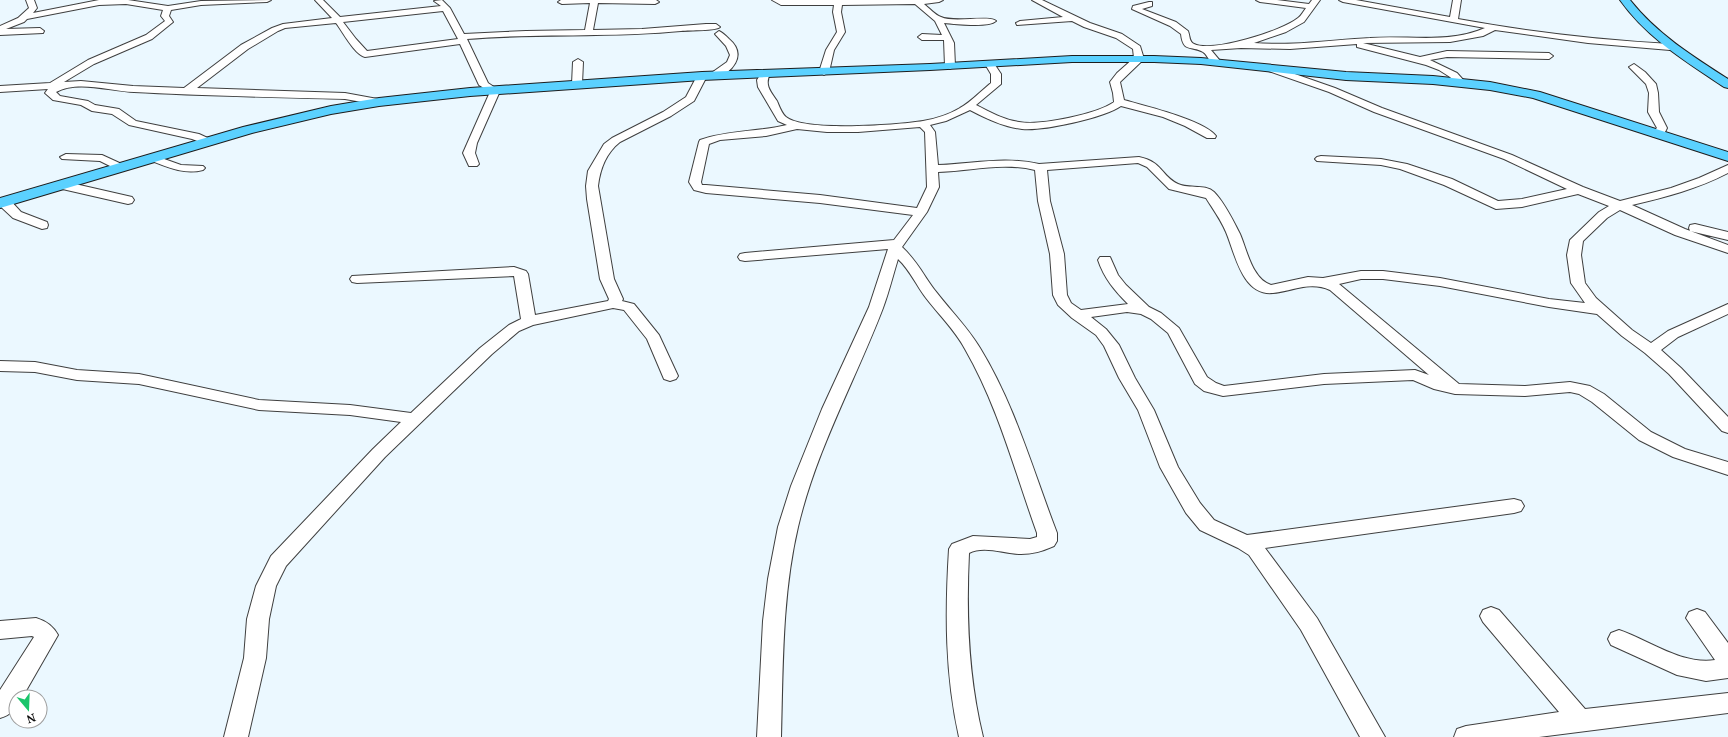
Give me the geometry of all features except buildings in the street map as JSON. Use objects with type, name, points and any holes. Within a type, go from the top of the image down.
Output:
[{"type":"main road","points":[[1625,0],[1638,18],[1656,36],[1670,47],[1728,84]]},
{"type":"main road","points":[[2,202],[296,118],[379,102],[470,92],[489,88],[1072,59],[1139,59],[1216,62],[1346,76],[1461,83],[1513,89],[1536,95],[1728,157]]},
{"type":"street","points":[[0,30],[24,17],[33,8],[30,0]]},
{"type":"street","points":[[24,17],[113,0]]},
{"type":"street","points":[[101,3],[126,2],[168,8],[201,3],[267,0]]},
{"type":"street","points":[[319,0],[323,6],[338,20],[349,37],[365,54],[381,54],[463,39],[516,33],[589,31],[634,32],[697,26],[718,31],[733,50],[734,58],[732,62],[707,76],[690,100],[616,140],[608,146],[594,171],[592,186],[593,199],[607,279],[616,299],[613,304]]},
{"type":"street","points":[[437,0],[446,8],[453,19],[489,88],[486,114],[469,152],[473,164]]},
{"type":"street","points":[[776,0],[781,3],[917,2],[939,0]]},
{"type":"street","points":[[969,105],[1014,124],[1036,127],[1094,114],[1111,109],[1117,105],[1118,102],[1115,82],[1120,75],[1139,59],[1137,48],[1128,41],[1036,0]]},
{"type":"street","points":[[1260,0],[1314,3]]},
{"type":"street","points":[[1343,0],[1492,28],[1611,43],[1670,47]]},
{"type":"street","points":[[1454,21],[1456,0]]},
{"type":"street","points":[[589,31],[594,1]]},
{"type":"street","points":[[562,2],[655,2]]},
{"type":"street","points":[[917,2],[939,20],[950,43],[950,66]]},
{"type":"street","points":[[824,72],[830,50],[841,32],[837,12],[838,3]]},
{"type":"street","points":[[1241,44],[1288,28],[1301,20],[1314,3]]},
{"type":"street","points":[[1149,4],[1136,9],[1173,24],[1185,34],[1186,42],[1191,46],[1206,50],[1216,62]]},
{"type":"street","points":[[51,86],[91,62],[157,32],[169,22],[165,16],[168,8]]},
{"type":"street","points":[[186,91],[202,81],[222,63],[264,34],[283,26],[446,8]]},
{"type":"street","points":[[1020,23],[1074,18]]},
{"type":"street","points":[[939,20],[966,22],[992,21]]},
{"type":"street","points":[[1206,50],[1206,48],[1210,47],[1241,44],[1272,47],[1347,41],[1462,38],[1477,36],[1492,28]]},
{"type":"street","points":[[0,30],[40,32]]},
{"type":"street","points":[[922,37],[948,38]]},
{"type":"street","points":[[1347,41],[1444,68],[1457,77],[1461,83]]},
{"type":"street","points":[[1418,60],[1447,54],[1549,56]]},
{"type":"street","points":[[577,84],[578,62]]},
{"type":"street","points":[[765,74],[762,80],[763,87],[779,116],[788,123],[797,126],[858,129],[923,124],[942,119],[964,110],[996,84],[996,74],[990,64]]},
{"type":"street","points":[[1634,67],[1648,78],[1653,86],[1654,94],[1652,106],[1654,114],[1662,128],[1660,132],[1654,134]]},
{"type":"street","points":[[1269,68],[1332,90],[1378,110],[1508,157],[1579,190],[1625,207],[1682,225],[1728,236]]},
{"type":"street","points":[[0,89],[81,84],[133,89],[345,96],[379,102]]},
{"type":"street","points":[[62,85],[51,91],[50,94],[57,98],[84,103],[92,108],[115,111],[133,123],[195,136],[208,142]]},
{"type":"street","points":[[1118,102],[1183,120],[1211,136]]},
{"type":"street","points":[[769,737],[774,621],[778,579],[788,527],[803,479],[830,408],[876,307],[896,246],[921,212],[933,187],[930,132],[923,124]]},
{"type":"street","points":[[797,126],[766,134],[719,137],[704,142],[695,182],[698,187],[706,189],[813,198],[921,212]]},
{"type":"street","points":[[66,157],[102,158],[122,168]]},
{"type":"street","points":[[154,158],[180,168],[199,168]]},
{"type":"street","points":[[1321,159],[1381,162],[1403,166],[1448,182],[1496,204],[1509,205],[1522,203],[1579,190]]},
{"type":"street","points":[[933,169],[954,169],[1013,162],[1039,167],[1139,160],[1148,162],[1155,167],[1172,186],[1200,191],[1210,195],[1226,218],[1250,276],[1254,282],[1269,290],[1316,280],[1326,282],[1335,287],[1455,388]]},
{"type":"street","points":[[1039,167],[1042,171],[1044,201],[1056,254],[1060,295],[1065,305],[1101,332],[1111,345],[1127,378],[1146,410],[1169,467],[1193,508],[1207,525],[1245,543],[1256,550],[1309,624],[1373,737]]},
{"type":"street","points":[[1728,168],[1703,181],[1603,215],[1578,240],[1574,255],[1578,283],[1591,301],[1627,333],[1651,350],[1675,371],[1728,427]]},
{"type":"street","points":[[62,185],[128,200]]},
{"type":"street","points":[[2,202],[18,215],[42,225]]},
{"type":"street","points":[[1625,207],[1680,232],[1728,249]]},
{"type":"street","points":[[745,257],[896,246]]},
{"type":"street","points":[[896,246],[911,264],[930,294],[953,320],[987,376],[997,397],[1046,533],[1047,540],[1040,545],[1021,546],[981,542],[971,543],[958,549],[958,659],[962,695],[971,737]]},
{"type":"street","points":[[1105,260],[1112,278],[1125,293],[1144,310],[1156,316],[1174,331],[1201,380],[1210,387],[1223,391],[1324,379],[1415,375],[1440,385],[1484,391],[1525,391],[1570,387],[1584,390],[1598,398],[1645,436],[1679,453],[1728,469]]},
{"type":"street","points":[[356,279],[514,271],[521,274],[530,321]]},
{"type":"street","points":[[1326,282],[1361,275],[1383,275],[1478,288],[1549,303],[1602,310]]},
{"type":"street","points":[[236,737],[255,658],[258,620],[265,592],[278,561],[379,453],[486,352],[514,328],[530,321],[613,304],[629,307],[644,325],[660,350],[670,376]]},
{"type":"street","points":[[1077,315],[1126,308],[1144,310]]},
{"type":"street","points":[[1651,350],[1673,334],[1728,308]]},
{"type":"street","points":[[0,366],[35,367],[77,375],[139,379],[259,405],[350,410],[416,419]]},
{"type":"street","points":[[1245,543],[1514,506]]},
{"type":"street","points":[[1491,616],[1580,720]]},
{"type":"street","points":[[1697,618],[1728,661]]},
{"type":"street","points":[[0,630],[36,627],[47,635],[15,689],[0,708]]},
{"type":"street","points":[[1619,639],[1677,665],[1706,671],[1728,668]]},
{"type":"street","points":[[1466,737],[1580,720],[1728,703]]}]
